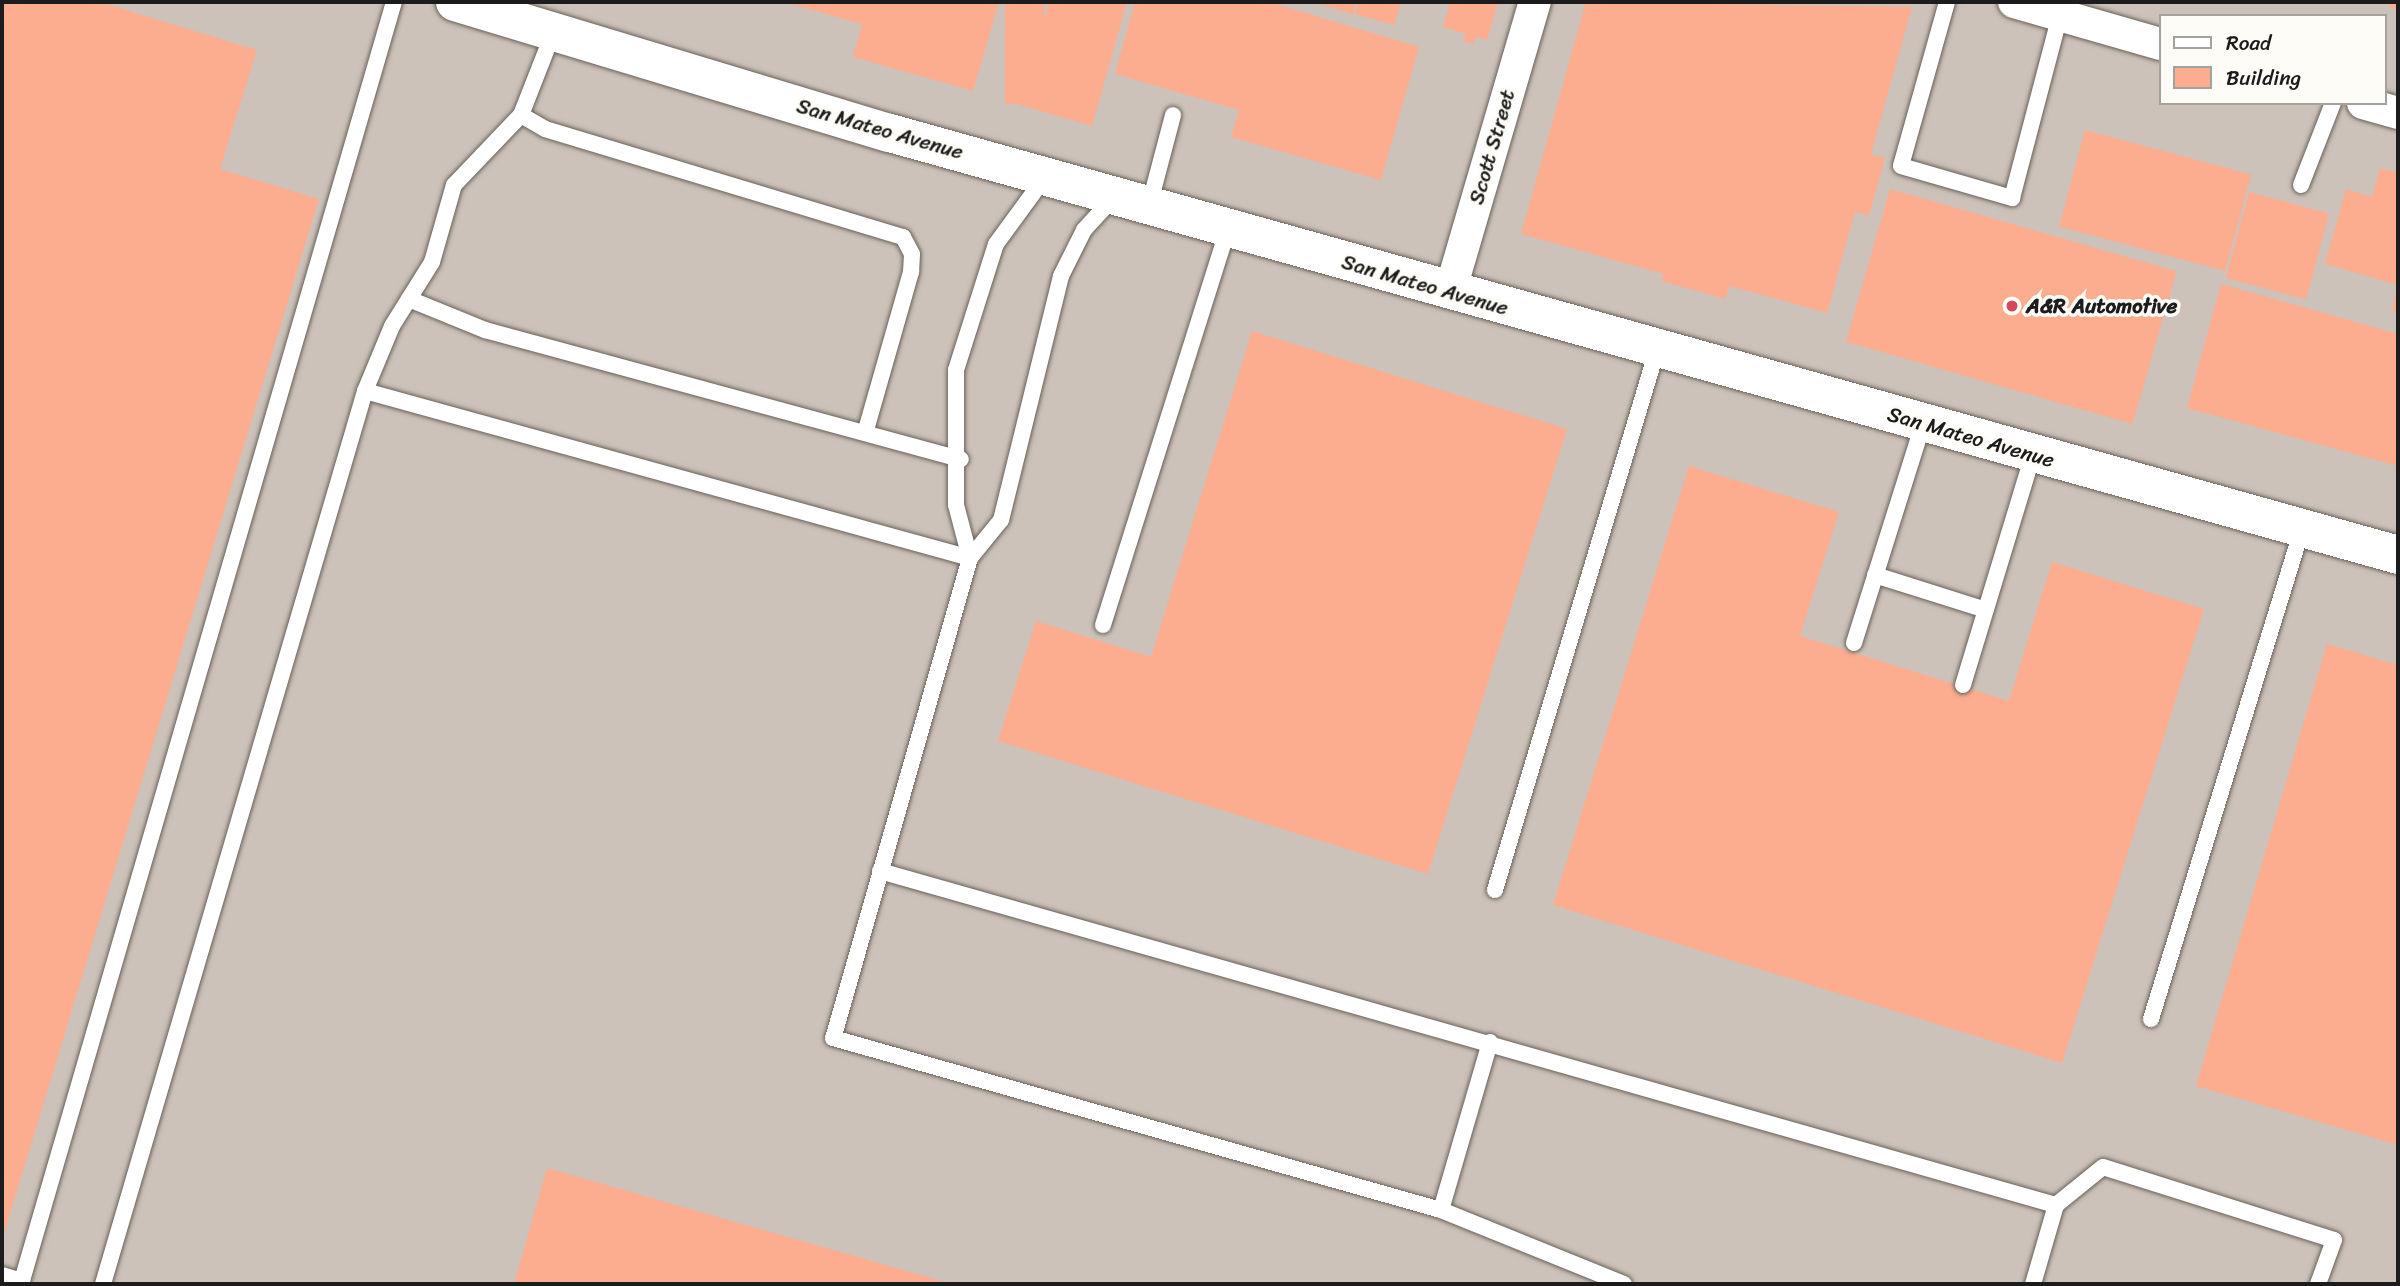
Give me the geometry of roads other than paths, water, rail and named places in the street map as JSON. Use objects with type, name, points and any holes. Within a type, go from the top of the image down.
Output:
[{"type":"main road","name":"San Mateo Avenue","points":[[455,2],[1132,202],[2398,555]]},
{"type":"street","name":"Scott Street","points":[[1450,292],[1535,2]]},
{"type":"street","points":[[2014,2],[2158,43]]},
{"type":"street","points":[[2370,105],[2398,113]]},
{"type":"lane","points":[[2,1275],[22,1283],[394,2]]},
{"type":"lane","points":[[1947,2],[1901,166],[2012,198],[2060,15]]},
{"type":"lane","points":[[103,1284],[365,391],[410,299],[432,262],[454,185],[521,115],[554,31]]},
{"type":"lane","points":[[2301,185],[2332,105]]},
{"type":"lane","points":[[521,115],[545,129],[903,237],[912,254],[911,272],[865,433]]},
{"type":"lane","points":[[1173,115],[1132,202],[1084,230],[1061,276],[1001,520],[971,558],[833,1038],[1441,1210],[1624,1284]]},
{"type":"lane","points":[[971,558],[956,505],[961,459],[956,370],[984,273],[1014,214],[1045,177]]},
{"type":"lane","points":[[1103,625],[1228,229]]},
{"type":"lane","points":[[410,299],[485,330],[961,459]]},
{"type":"lane","points":[[1495,890],[1657,350]]},
{"type":"lane","points":[[365,391],[971,558]]},
{"type":"lane","points":[[1854,643],[1923,424]]},
{"type":"lane","points":[[1963,685],[2032,454]]},
{"type":"lane","points":[[2151,1019],[2302,529]]},
{"type":"lane","points":[[1875,575],[1986,610]]},
{"type":"lane","points":[[880,871],[1490,1042],[2056,1205]]},
{"type":"lane","points":[[1441,1210],[1490,1042]]},
{"type":"lane","points":[[2037,1283],[2056,1205],[2103,1167],[2334,1240],[2318,1284]]},
{"type":"place","name":"A&R Automotive","points":[[2012,306]]}]
